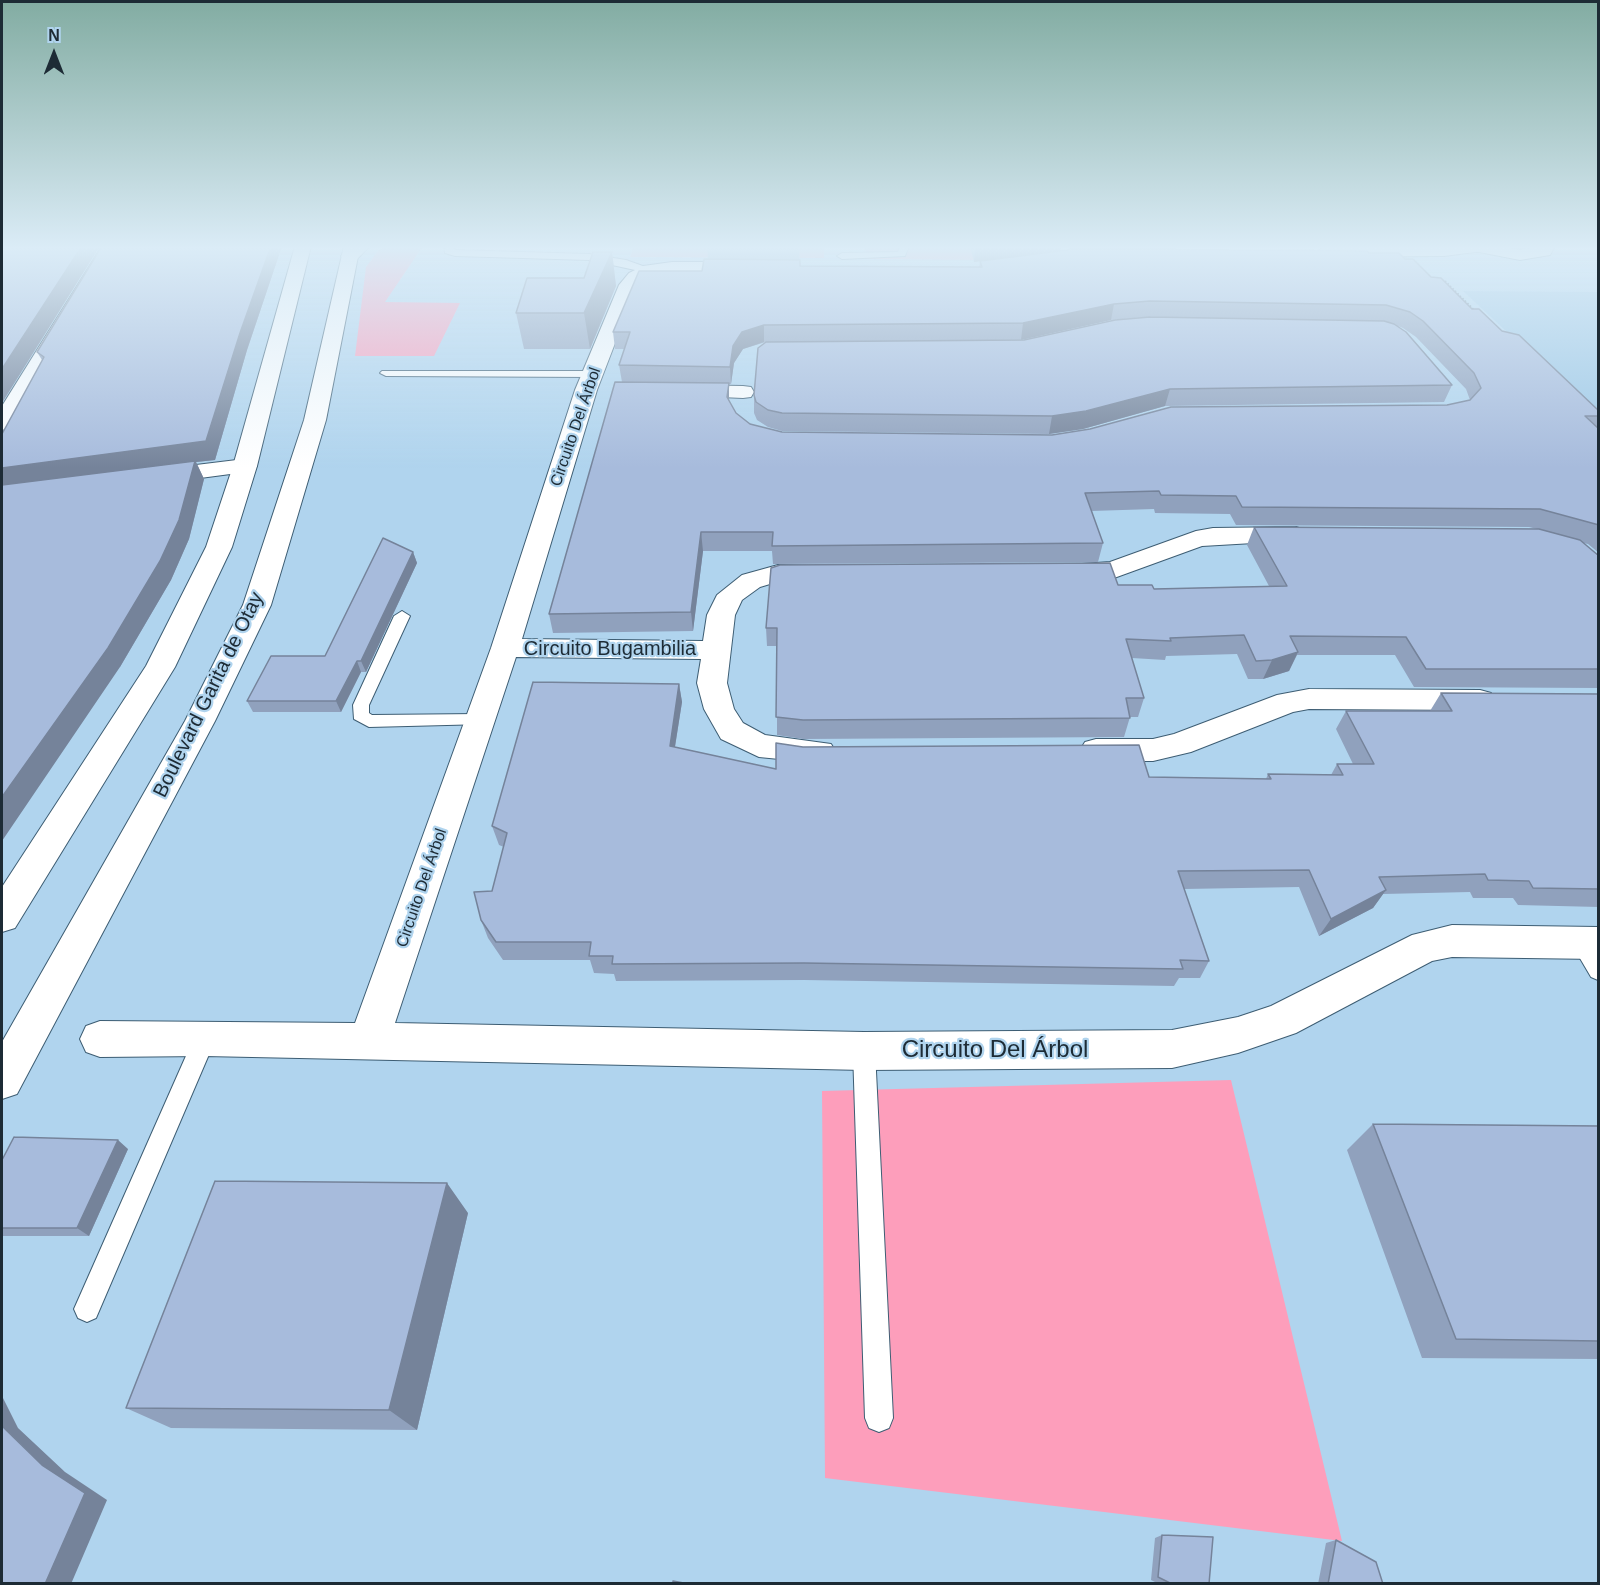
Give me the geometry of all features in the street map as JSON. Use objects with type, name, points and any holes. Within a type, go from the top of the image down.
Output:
[{"type":"street","points":[[2,423],[65,320]]},
{"type":"street","points":[[2,917],[160,667],[219,547],[245,466],[283,320]]},
{"type":"street","name":"Boulevard Garita de Otay","points":[[2,1080],[200,721],[256,605],[315,420],[338,320]]},
{"type":"street","name":"Circuito Del Árbol","points":[[369,1040],[617,320]]},
{"type":"street","points":[[665,391],[743,392]]},
{"type":"street","points":[[133,480],[245,466]]},
{"type":"street","points":[[1039,573],[1114,570],[1196,539],[1213,536],[1319,535]]},
{"type":"street","name":"Circuito Bugambilia","points":[[843,572],[778,573],[751,581],[731,595],[721,615],[714,650],[712,683],[718,709],[732,732],[759,746],[803,752],[849,752]]},
{"type":"street","name":"Circuito Bugambilia","points":[[505,648],[714,650]]},
{"type":"street","points":[[1071,750],[1153,750],[1180,744],[1279,706],[1309,699],[1506,700]]},
{"type":"street","name":"Circuito Del Árbol","points":[[100,1039],[369,1040],[864,1051],[1172,1049],[1238,1035],[1282,1020],[1425,946],[1452,941],[1593,952]]},
{"type":"lane","points":[[386,373],[596,385]]},
{"type":"lane","points":[[402,616],[361,705],[360,716],[369,721],[480,720]]},
{"type":"lane","points":[[87,1309],[205,1038]]},
{"type":"lane","points":[[864,1051],[879,1418]]},
{"type":"shaded area","points":[[359,320],[452,320],[434,356],[355,356]]},
{"type":"shaded area","points":[[1494,320],[1598,320],[1598,417]]},
{"type":"shaded area","points":[[1231,1080],[1342,1541],[825,1478],[822,1091]]},
{"type":"building","points":[[2,320],[34,320],[2,369]]},
{"type":"building","points":[[57,320],[245,320],[206,441],[2,468],[2,434],[44,357],[37,352]]},
{"type":"building","points":[[618,320],[1038,320],[1023,323],[764,325],[742,332],[733,346],[730,367],[619,365],[630,332],[613,332]]},
{"type":"building","points":[[1115,320],[1384,321],[1406,332],[1452,385],[1170,389],[1086,411],[1052,416],[782,413],[768,410],[756,402],[754,395],[758,348],[766,342],[1024,340]]},
{"type":"building","points":[[1422,320],[1490,320],[1502,331],[1519,335],[1599,411],[1599,416],[1585,416],[1599,429],[1599,525],[1540,509],[1242,507],[1236,496],[1161,495],[1159,491],[1085,493],[1103,543],[772,546],[773,532],[701,532],[691,612],[549,614],[615,382],[729,383],[727,397],[736,413],[750,424],[782,432],[1052,435],[1090,429],[1171,407],[1447,405],[1470,400],[1481,388],[1474,373]]},
{"type":"building","points":[[195,461],[179,520],[160,561],[108,648],[2,797],[2,485]]},
{"type":"building","points":[[1254,527],[1539,529],[1580,540],[1599,556],[1599,669],[1426,669],[1406,637],[1290,636],[1298,652],[1272,660],[1256,661],[1244,635],[1170,638],[1171,641],[1126,639],[1144,698],[1126,698],[1130,718],[803,720],[776,717],[777,628],[766,628],[771,568],[780,565],[1110,563],[1118,585],[1152,585],[1154,589],[1287,586]]},
{"type":"building","points":[[383,538],[413,552],[361,661],[357,661],[336,701],[247,701],[271,656],[325,656]]},
{"type":"building","points":[[533,682],[679,684],[670,746],[776,769],[776,743],[803,747],[1139,745],[1149,777],[1271,779],[1268,774],[1343,775],[1337,764],[1374,764],[1346,711],[1452,711],[1441,693],[1599,694],[1599,889],[1533,888],[1529,881],[1488,880],[1485,874],[1379,877],[1386,890],[1331,919],[1309,870],[1178,871],[1209,961],[1180,960],[1183,969],[804,963],[612,964],[613,956],[589,956],[591,942],[496,942],[481,920],[474,892],[492,891],[507,833],[492,826]]},
{"type":"building","points":[[1373,1124],[1599,1126],[1599,1341],[1456,1339]]},
{"type":"building","points":[[14,1137],[118,1140],[77,1228],[2,1228],[2,1160]]},
{"type":"building","points":[[215,1181],[447,1183],[389,1410],[126,1408]]},
{"type":"building","points":[[2,1426],[42,1465],[85,1493],[45,1584],[2,1584]]},
{"type":"building","points":[[1162,1535],[1213,1537],[1209,1584],[1172,1584],[1158,1577]]},
{"type":"building","points":[[1336,1540],[1376,1562],[1383,1584],[1328,1584]]},
{"type":"building","points":[[673,1581],[689,1584],[673,1584]]}]
